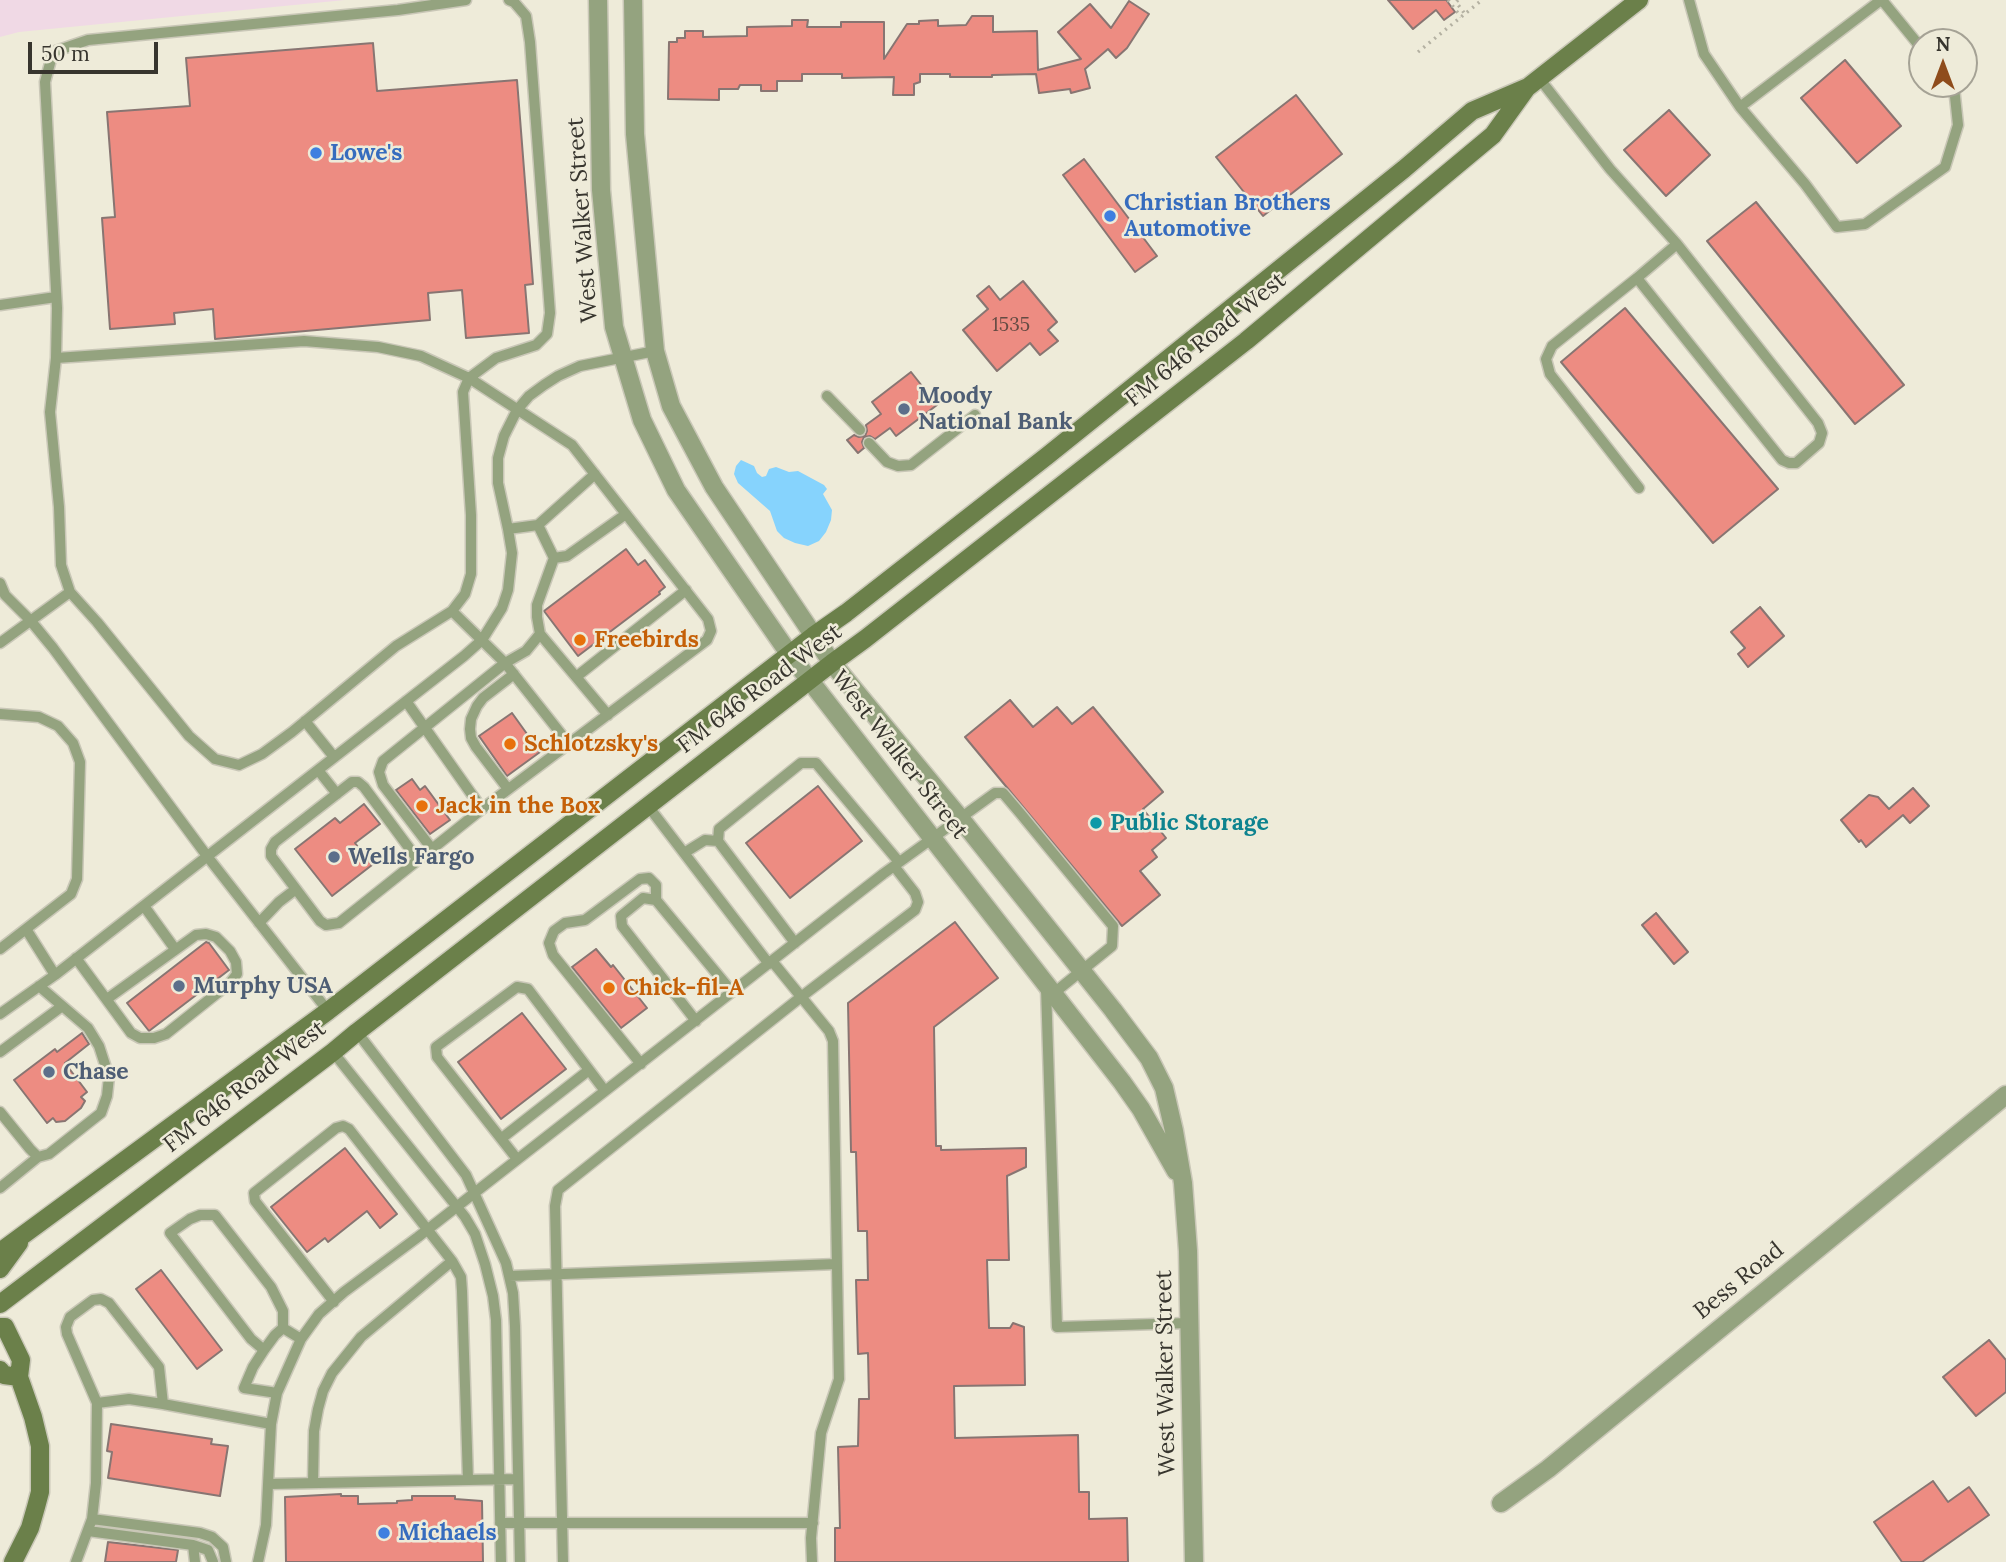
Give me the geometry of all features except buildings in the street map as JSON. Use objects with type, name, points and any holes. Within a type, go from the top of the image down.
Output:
[{"type":"main road","name":"FM 646 Road West","points":[[0,1252],[328,1011],[846,613],[1047,456],[1472,111],[1533,83],[1639,0]]},
{"type":"main road","name":"FM 646 Road West","points":[[0,1304],[333,1052],[1246,341],[1493,135],[1533,83]]},
{"type":"main road","points":[[0,1269],[18,1246],[21,1236]]},
{"type":"main road","points":[[0,1327],[5,1327],[21,1360],[19,1377],[38,1432],[40,1446],[40,1492],[30,1528],[13,1562]]},
{"type":"main road","points":[[0,1370],[4,1375],[19,1377]]},
{"type":"street","name":"West Walker Street","points":[[598,0],[601,190],[614,327],[642,420],[676,490],[790,655],[1141,1109],[1183,1183]]},
{"type":"street","name":"West Walker Street","points":[[633,0],[635,134],[655,351],[671,406],[714,487],[832,663],[1083,971],[1149,1058],[1164,1088],[1183,1183],[1188,1251],[1194,1562]]},
{"type":"street","name":"Bess Road","points":[[1501,1503],[1548,1469],[2006,1095]]},
{"type":"lane","points":[[466,0],[398,10],[88,40],[53,52],[45,82],[56,297],[56,358],[50,412],[59,507],[61,565],[69,592],[97,622],[189,736],[215,759],[239,765],[262,754],[396,646],[452,611],[465,594],[471,574],[471,515],[463,392],[469,378],[496,358],[536,345],[547,334],[550,313],[530,42],[526,16],[509,0]]},
{"type":"lane","points":[[1689,0],[1704,54],[1740,107],[1805,184],[1836,227],[1865,224],[1945,167],[1958,125],[1955,98]]},
{"type":"lane","points":[[1740,107],[1882,0],[1908,31]]},
{"type":"lane","points":[[1533,83],[1677,244],[1818,423],[1822,432],[1819,443],[1796,463],[1782,460],[1637,278]]},
{"type":"lane","points":[[1639,488],[1550,374],[1546,359],[1552,346],[1677,244]]},
{"type":"lane","points":[[0,305],[56,297]]},
{"type":"lane","points":[[56,358],[304,341],[378,347],[421,356],[469,378],[572,444],[708,619],[711,631],[708,640],[508,789],[339,923],[327,925],[320,921],[271,856],[271,849],[275,842],[352,782],[358,782],[418,860]]},
{"type":"lane","points":[[0,1014],[144,906],[482,640],[502,608],[508,590],[512,553],[498,482],[498,457],[504,436],[517,410],[529,396],[558,376],[580,366],[655,351]]},
{"type":"lane","points":[[827,396],[860,430]]},
{"type":"lane","points":[[870,443],[887,461],[898,466],[911,465],[975,415]]},
{"type":"lane","points":[[508,529],[538,525],[595,474]]},
{"type":"lane","points":[[554,558],[566,556],[626,514]]},
{"type":"lane","points":[[538,525],[554,558],[537,605],[540,634],[608,715]]},
{"type":"lane","points":[[0,583],[5,595],[30,620],[63,661],[207,856],[328,1011]]},
{"type":"lane","points":[[576,677],[686,590]]},
{"type":"lane","points":[[0,643],[69,592]]},
{"type":"lane","points":[[452,611],[505,663],[569,744]]},
{"type":"lane","points":[[432,849],[383,785],[379,772],[383,761],[505,663],[526,651],[540,634]]},
{"type":"lane","points":[[508,789],[476,747],[470,729],[471,719],[483,698],[514,674]]},
{"type":"lane","points":[[406,701],[482,809]]},
{"type":"lane","points":[[0,714],[39,717],[58,726],[73,743],[80,762],[77,879],[71,894],[0,949]]},
{"type":"lane","points":[[305,721],[334,757]]},
{"type":"lane","points":[[563,1562],[555,1206],[558,1190],[915,910],[918,902],[896,864],[816,763],[801,763],[719,829],[718,841],[794,943]]},
{"type":"lane","points":[[318,770],[337,794]]},
{"type":"lane","points":[[258,1562],[266,1525],[271,1424],[277,1393],[301,1339],[319,1314],[896,864],[995,793],[1003,793],[1113,926],[1112,946],[1083,971],[1050,989],[1057,1327],[1189,1323]]},
{"type":"lane","points":[[648,806],[770,962],[830,1031],[833,1041],[839,1380],[821,1433],[812,1562]]},
{"type":"lane","points":[[684,853],[705,840],[718,841]]},
{"type":"lane","points":[[640,1064],[553,955],[549,943],[554,931],[565,923],[585,920],[639,878],[649,878],[656,885],[656,900],[732,992]]},
{"type":"lane","points":[[259,923],[296,889]]},
{"type":"lane","points":[[656,900],[643,898],[621,916],[622,926],[696,1021]]},
{"type":"lane","points":[[144,906],[176,949]]},
{"type":"lane","points":[[26,929],[55,975]]},
{"type":"lane","points":[[76,958],[131,1033],[140,1038],[154,1038],[166,1034],[230,984],[237,974],[236,962],[230,951],[216,937],[196,935],[107,999]]},
{"type":"lane","points":[[0,1188],[38,1157],[49,1154],[101,1113],[107,1096],[109,1077],[100,1046],[88,1028],[39,986]]},
{"type":"lane","points":[[517,1159],[437,1057],[436,1047],[517,988],[528,989],[605,1091]]},
{"type":"lane","points":[[0,1052],[61,1007]]},
{"type":"lane","points":[[357,1032],[466,1175],[506,1263],[513,1293],[515,1326],[520,1562]]},
{"type":"lane","points":[[333,1052],[465,1217],[475,1234],[485,1264],[496,1321],[500,1562]]},
{"type":"lane","points":[[502,1139],[589,1070]]},
{"type":"lane","points":[[0,1112],[38,1157]]},
{"type":"lane","points":[[334,1301],[255,1200],[254,1192],[335,1128],[343,1126],[349,1129],[458,1270],[462,1291],[468,1480]]},
{"type":"lane","points":[[264,1350],[251,1339],[170,1233],[190,1219],[200,1215],[215,1215],[271,1287],[284,1311],[283,1328],[264,1350],[244,1388],[277,1393]]},
{"type":"lane","points":[[313,1483],[314,1431],[323,1391],[332,1373],[361,1337],[452,1261]]},
{"type":"lane","points":[[509,1276],[837,1264]]},
{"type":"lane","points":[[76,1562],[92,1519],[96,1483],[97,1403],[66,1334],[70,1317],[93,1300],[101,1299],[112,1306],[159,1367],[163,1404]]},
{"type":"lane","points":[[283,1328],[301,1339]]},
{"type":"lane","points":[[97,1403],[129,1399],[271,1424]]},
{"type":"lane","points":[[269,1483],[518,1479]]},
{"type":"lane","points":[[92,1519],[200,1533],[212,1537],[223,1547],[226,1562]]},
{"type":"lane","points":[[500,1523],[813,1523]]},
{"type":"lane","points":[[88,1531],[193,1545],[208,1550],[213,1562]]},
{"type":"lane","points":[[193,1545],[195,1562]]},
{"type":"path","points":[[1458,0],[1455,2],[1463,16]]},
{"type":"path","points":[[1418,52],[1482,0]]},
{"type":"path","points":[[1449,1],[1463,16]]},
{"type":"shaded area","points":[[0,0],[345,0],[19,32],[0,37]]},
{"type":"water","points":[[741,460],[754,466],[762,477],[766,476],[769,469],[776,467],[789,472],[798,471],[824,485],[827,489],[823,494],[832,510],[826,532],[819,541],[808,546],[795,543],[777,531],[770,511],[738,483],[734,474]]},
{"type":"place","name":"Lowe's","points":[[316,153]]},
{"type":"place","name":"Christian Brothers Automotive","points":[[1110,216]]},
{"type":"place","name":"Moody National Bank","points":[[904,409]]},
{"type":"place","name":"Freebirds","points":[[580,640]]},
{"type":"place","name":"Schlotzsky's","points":[[510,744]]},
{"type":"place","name":"Jack in the Box","points":[[422,806]]},
{"type":"place","name":"Public Storage","points":[[1096,823]]},
{"type":"place","name":"Wells Fargo","points":[[334,857]]},
{"type":"place","name":"Murphy USA","points":[[179,986]]},
{"type":"place","name":"Chick-fil-A","points":[[609,988]]},
{"type":"place","name":"Chase","points":[[49,1072]]},
{"type":"place","name":"Michaels","points":[[384,1533]]}]
